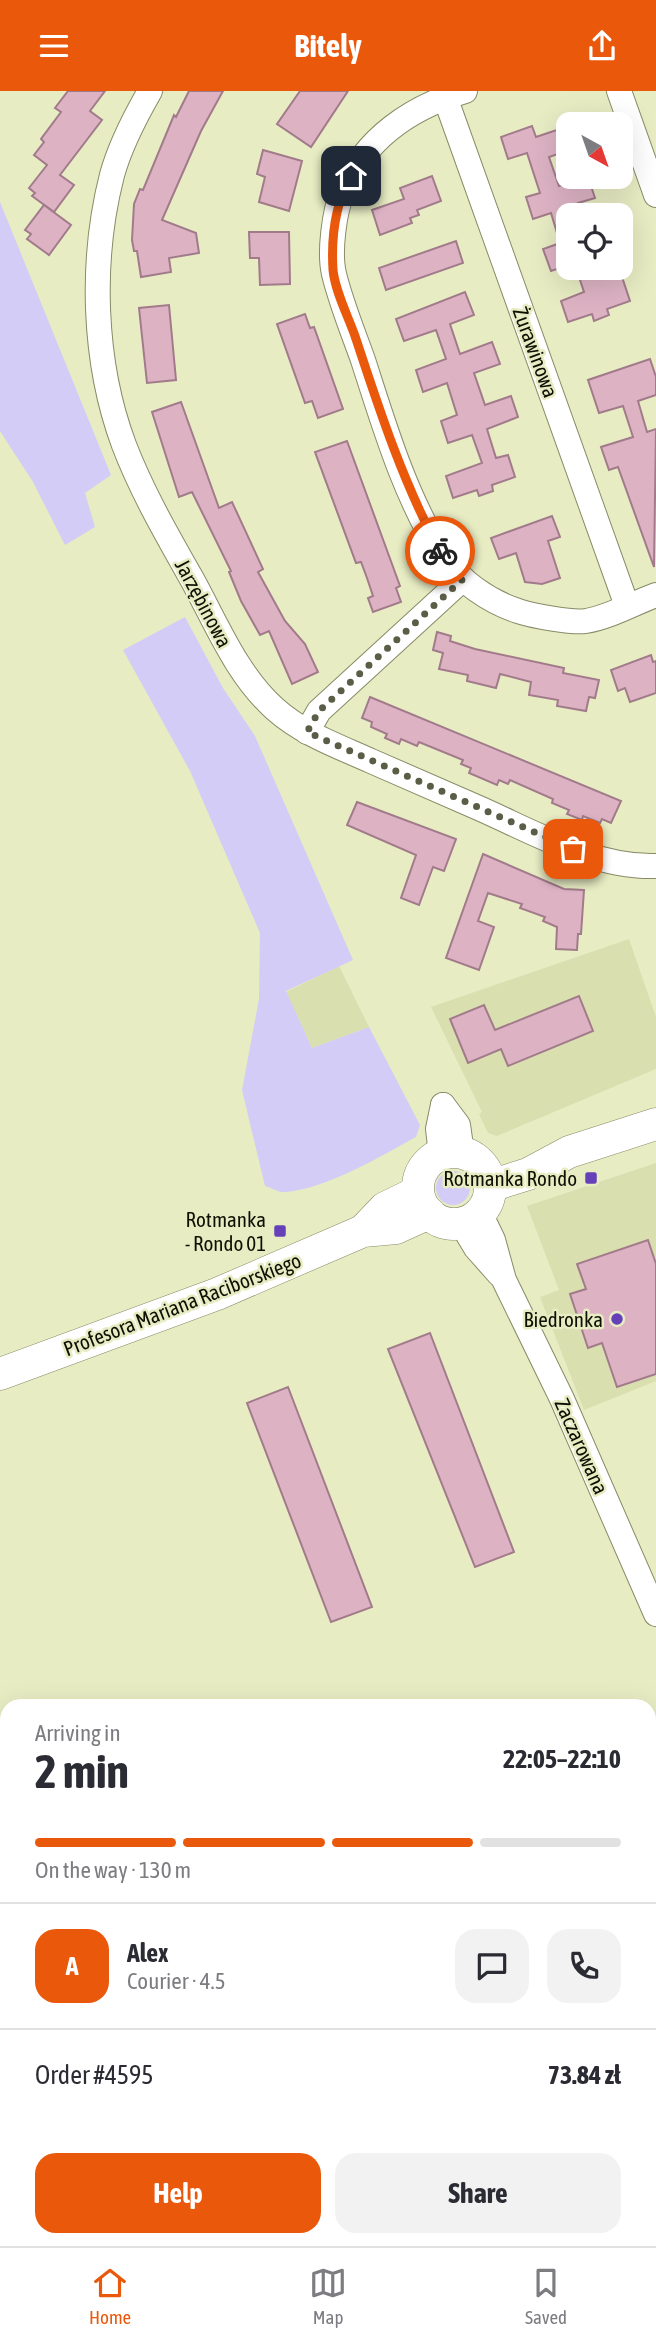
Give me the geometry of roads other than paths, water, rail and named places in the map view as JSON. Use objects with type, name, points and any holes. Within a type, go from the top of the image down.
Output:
[{"type":"main road","points":[[470,1183],[449,1223],[424,1203],[419,1180],[423,1169],[470,1183],[528,1174],[569,1152],[656,1124]]},
{"type":"main road","name":"Profesora Mariana Raciborskiego","points":[[0,1374],[217,1294],[363,1231],[385,1208],[424,1203]]},
{"type":"street","name":"Jarzębinowa","points":[[150,91],[124,142],[113,173],[104,215],[99,272],[100,331],[107,380],[124,443],[149,502],[235,659],[258,693],[277,711],[307,732],[573,849],[621,863],[656,866]]},
{"type":"street","points":[[620,91],[656,195]]},
{"type":"street","points":[[455,94],[413,111],[385,132],[360,160],[342,192],[334,227],[333,272],[377,402],[417,507],[444,557],[463,579],[490,598],[519,612],[585,621],[656,595]]},
{"type":"street","name":"Żurawinowa","points":[[455,94],[627,606]]},
{"type":"street","points":[[307,732],[319,711],[463,579]]},
{"type":"street","name":"Zaczarowana","points":[[470,1183],[476,1248],[504,1280],[562,1398],[656,1614]]},
{"type":"place","name":"Rotmanka Rondo","points":[[591,1178]]},
{"type":"place","name":"Rotmanka - Rondo 01","points":[[280,1231]]},
{"type":"place","name":"Biedronka","points":[[617,1319]]}]
